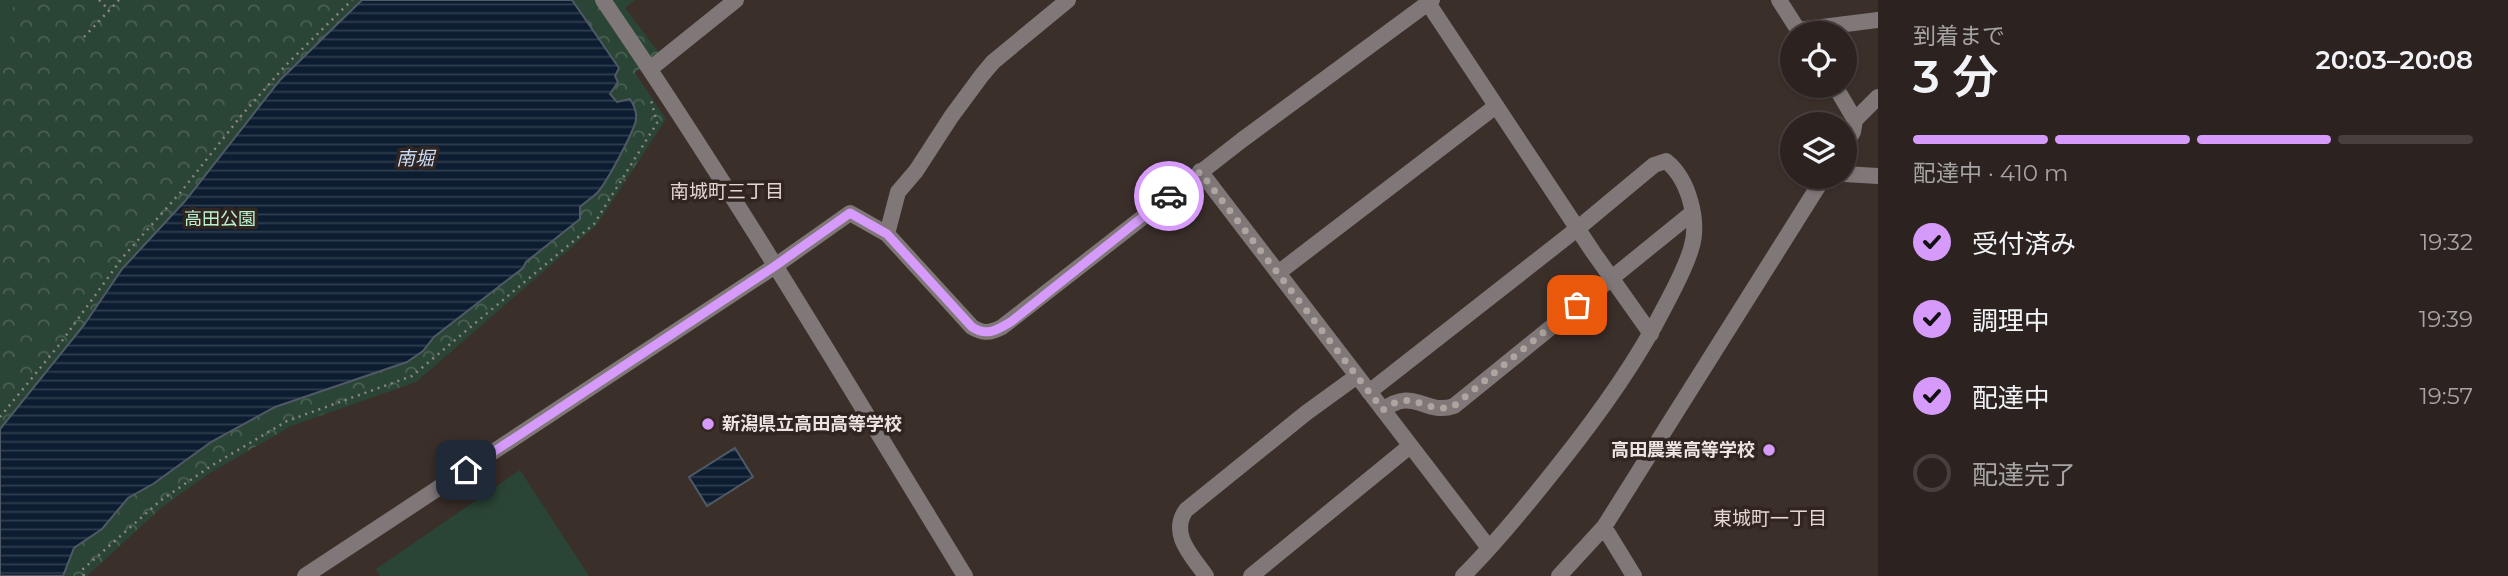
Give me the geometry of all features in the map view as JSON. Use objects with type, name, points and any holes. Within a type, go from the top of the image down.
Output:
[{"type":"street","points":[[603,0],[775,266],[965,576]]},
{"type":"street","points":[[650,69],[736,0]]},
{"type":"street","points":[[887,234],[898,192],[916,171],[982,75],[993,62],[1068,0]]},
{"type":"street","points":[[1779,0],[1792,21]]},
{"type":"street","points":[[305,576],[775,266],[850,213],[887,234],[972,327],[989,333],[1012,321],[1200,172],[1430,1],[1577,229],[1651,334]]},
{"type":"street","points":[[1857,23],[1878,20]]},
{"type":"street","points":[[1857,122],[1878,97]]},
{"type":"street","points":[[1278,273],[1496,106]]},
{"type":"street","points":[[1369,392],[1577,229],[1640,175],[1663,161],[1670,164],[1681,180],[1692,213],[1691,250],[1651,334],[1582,435],[1513,523],[1463,576]]},
{"type":"street","points":[[1200,172],[1489,548]]},
{"type":"street","points":[[1857,175],[1878,176]]},
{"type":"street","points":[[1559,576],[1604,527],[1817,189]]},
{"type":"street","points":[[1383,410],[1407,399],[1438,408],[1454,406],[1692,213]]},
{"type":"street","points":[[1206,576],[1180,537],[1180,522],[1186,510],[1306,413],[1357,376]]},
{"type":"street","points":[[1251,576],[1410,446]]},
{"type":"street","points":[[1604,527],[1634,576]]},
{"type":"path","points":[[99,0],[110,10]]},
{"type":"path","points":[[84,37],[119,0]]},
{"type":"path","points":[[0,416],[59,345],[123,257],[180,193],[241,116],[285,66],[352,0]]},
{"type":"path","points":[[85,576],[82,570],[160,501],[211,466],[287,421],[412,376],[594,224],[657,123],[651,99]]},
{"type":"green space","name":"南堀","points":[[0,0],[635,0],[625,8],[659,53],[635,73],[666,119],[596,226],[416,382],[291,426],[210,473],[161,508],[87,576],[0,576]]},
{"type":"green space","points":[[0,0],[13,0],[13,18],[7,54],[0,71]]},
{"type":"green space","points":[[520,470],[589,576],[380,576],[376,569]]},
{"type":"water","name":"南堀","points":[[362,0],[572,0],[619,68],[615,76],[618,82],[610,94],[617,102],[630,99],[636,111],[634,126],[607,179],[597,193],[580,207],[580,219],[407,362],[275,407],[211,442],[153,484],[128,498],[102,529],[74,548],[63,576],[0,576],[0,429],[84,325],[122,269],[185,201],[280,80]]},
{"type":"water","points":[[735,448],[753,477],[707,506],[689,477]]},
{"type":"way so far","points":[[1169,196],[1200,172],[1383,410],[1390,404],[1407,399],[1438,408],[1454,406],[1577,305]]},
{"type":"place","name":"新潟県立高田高等学校","points":[[708,424]]},
{"type":"place","name":"高田農業高等学校","points":[[1769,450]]},
{"type":"district","name":"南城町三丁目","points":[[727,191]]},
{"type":"district","name":"東城町一丁目","points":[[1770,518]]},
{"type":"route","points":[[466,470],[775,266],[850,213],[887,234],[972,327],[989,333],[1012,321],[1169,196]]},
{"type":"park label","name":"高田公園","points":[[220,219]]}]
